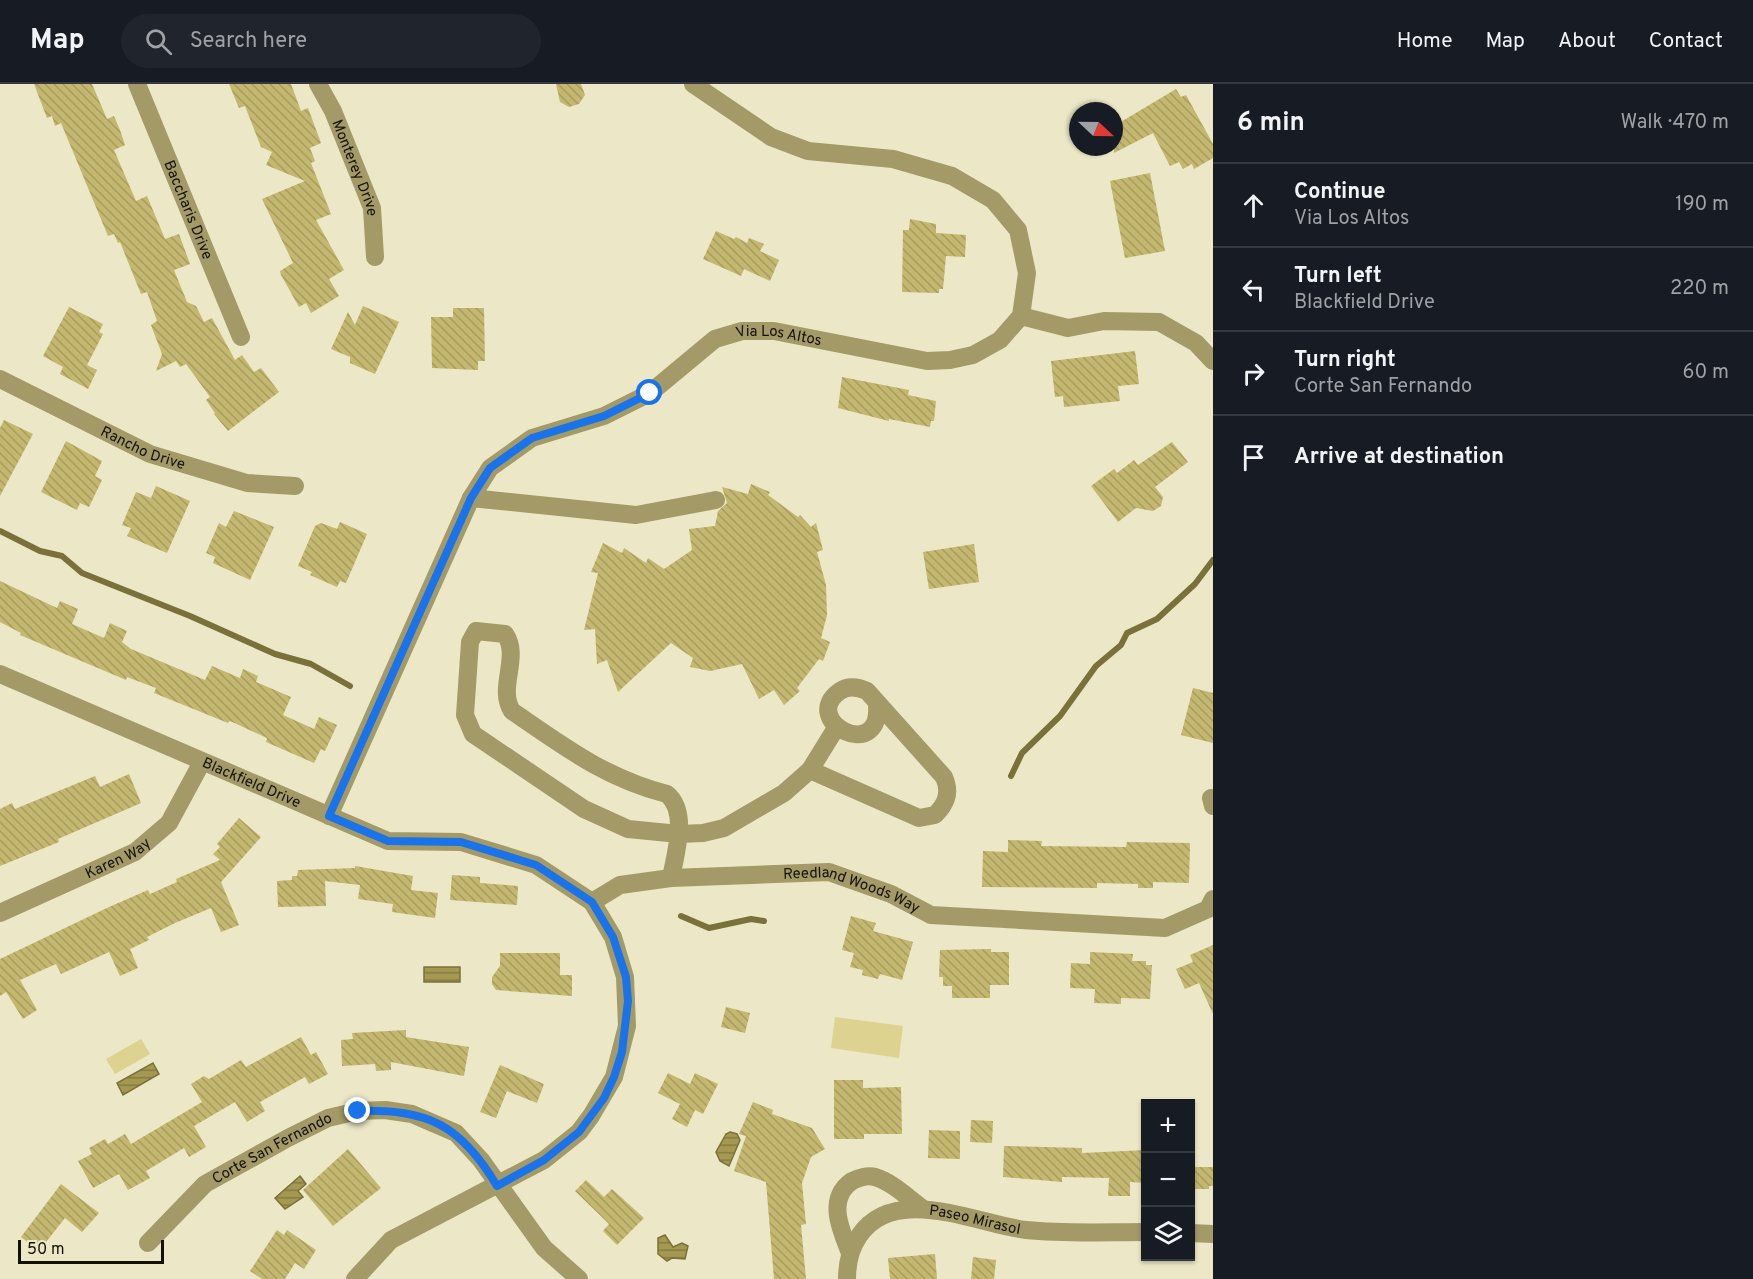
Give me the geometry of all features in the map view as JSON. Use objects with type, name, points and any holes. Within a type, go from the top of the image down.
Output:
[{"type":"street","name":"Baccharis Drive","points":[[137,84],[242,337]]},
{"type":"street","name":"Monterey Drive","points":[[318,84],[333,111],[372,208],[375,257]]},
{"type":"street","points":[[693,84],[771,137],[808,151],[893,159],[952,176],[993,200],[1018,230],[1027,273],[1021,316],[1068,328],[1104,321],[1159,322],[1196,343],[1213,361]]},
{"type":"street","name":"Via Los Altos","points":[[329,816],[471,498],[490,468],[532,438],[604,416],[650,393],[715,339],[742,331],[774,331],[927,361],[950,360],[973,355],[1000,340],[1021,316]]},
{"type":"street","name":"Rancho Drive","points":[[0,380],[150,454],[247,483],[295,486]]},
{"type":"street","points":[[471,498],[636,515],[716,500]]},
{"type":"street","points":[[671,878],[679,834],[675,804],[667,794],[627,783],[594,767],[512,711],[506,700],[511,644],[505,634],[476,632],[470,642],[465,715],[473,734],[596,816],[628,829],[679,834],[703,833],[724,828],[784,793],[810,770],[836,728]]},
{"type":"street","name":"Blackfield Drive","points":[[0,674],[388,841],[461,842],[536,865],[592,902],[613,937],[626,977],[627,1026],[614,1077],[604,1098],[579,1132],[544,1160],[391,1240],[355,1279]]},
{"type":"street","points":[[810,770],[919,818],[935,815],[947,800],[948,790],[944,777],[867,691],[853,687],[838,693],[833,699],[830,714],[836,728],[850,735],[866,732],[876,719],[877,704]]},
{"type":"street","name":"Karen Way","points":[[0,913],[135,852],[169,823],[202,762]]},
{"type":"street","name":"Reedland Woods Way","points":[[592,902],[621,885],[671,878],[829,872],[891,894],[931,915],[1165,928],[1208,909],[1213,899]]},
{"type":"street","name":"Corte San Fernando","points":[[148,1243],[205,1184],[328,1118],[358,1111],[385,1110],[412,1114],[456,1133],[482,1160],[497,1186],[544,1248],[579,1279]]},
{"type":"street","points":[[850,1253],[838,1224],[837,1204],[843,1188],[855,1179],[872,1176],[885,1181],[922,1208]]},
{"type":"street","name":"Paseo Mirasol","points":[[848,1279],[850,1253],[864,1228],[878,1216],[898,1210],[922,1208],[1026,1230],[1141,1232]]},
{"type":"street","points":[[1195,1233],[1213,1234]]},
{"type":"shaded area","points":[[424,967],[460,967],[460,982],[424,982]]},
{"type":"shaded area","points":[[835,1017],[903,1026],[899,1058],[831,1048]]},
{"type":"shaded area","points":[[141,1039],[150,1054],[115,1074],[106,1059]]},
{"type":"shaded area","points":[[153,1063],[159,1074],[123,1095],[117,1083]]},
{"type":"shaded area","points":[[730,1132],[737,1134],[740,1140],[729,1166],[720,1161],[716,1152],[726,1134]]},
{"type":"shaded area","points":[[300,1176],[306,1184],[298,1191],[303,1197],[285,1209],[275,1198]]},
{"type":"shaded area","points":[[665,1235],[673,1247],[682,1243],[688,1246],[685,1259],[672,1258],[667,1261],[658,1254],[658,1238]]},
{"type":"building","points":[[34,84],[92,84],[107,119],[114,116],[120,130],[125,145],[114,150],[136,201],[147,196],[165,239],[179,234],[190,264],[174,270],[187,302],[196,306],[204,322],[212,318],[235,360],[242,355],[254,372],[261,368],[279,392],[228,431],[214,414],[206,400],[210,397],[186,364],[180,367],[176,361],[156,371],[162,354],[151,325],[157,321],[147,292],[141,294],[120,242],[118,243],[114,234],[108,236],[61,123],[55,126],[52,116],[47,118]]},
{"type":"building","points":[[229,84],[291,84],[301,111],[308,108],[321,143],[310,148],[315,161],[311,163],[331,214],[316,220],[344,270],[329,279],[339,296],[311,313],[306,303],[299,307],[281,275],[280,271],[293,263],[262,199],[305,181],[266,165],[272,152],[261,147],[245,106],[239,108]]},
{"type":"building","points":[[556,84],[581,84],[585,95],[579,104],[569,107],[560,102]]},
{"type":"building","points":[[1176,89],[1181,97],[1186,95],[1213,144],[1213,158],[1194,169],[1192,164],[1183,169],[1179,162],[1170,166],[1153,133],[1123,148],[1123,121]]},
{"type":"building","points":[[1150,173],[1165,251],[1125,258],[1110,181]]},
{"type":"building","points":[[910,219],[936,224],[936,233],[966,235],[965,257],[946,256],[943,289],[939,289],[939,293],[902,292],[903,230],[909,230]]},
{"type":"building","points":[[716,231],[747,243],[749,238],[764,244],[760,251],[779,260],[770,281],[744,269],[741,276],[703,259]]},
{"type":"building","points":[[363,306],[399,322],[375,374],[350,363],[350,357],[331,349],[348,312],[355,325]]},
{"type":"building","points":[[69,307],[103,324],[99,332],[103,334],[87,365],[97,370],[88,389],[60,374],[63,367],[43,356]]},
{"type":"building","points":[[453,308],[484,308],[485,361],[478,361],[478,370],[432,368],[431,317],[453,317]]},
{"type":"building","points":[[1135,351],[1139,384],[1118,386],[1120,401],[1064,407],[1063,396],[1055,397],[1051,361]]},
{"type":"building","points":[[842,377],[909,390],[908,395],[936,401],[934,421],[931,421],[930,427],[889,419],[889,421],[838,408]]},
{"type":"building","points":[[4,420],[33,434],[0,496],[0,428]]},
{"type":"building","points":[[66,441],[102,461],[95,476],[102,480],[89,507],[80,503],[77,510],[41,492]]},
{"type":"building","points":[[1172,442],[1188,462],[1155,487],[1163,497],[1161,506],[1153,511],[1136,508],[1118,522],[1091,486],[1114,469],[1117,473],[1134,460],[1138,465]]},
{"type":"building","points":[[751,484],[770,492],[768,495],[798,517],[800,515],[811,527],[816,523],[823,550],[817,552],[826,585],[827,615],[821,638],[830,642],[823,661],[819,659],[797,688],[800,691],[784,705],[774,690],[759,699],[742,664],[710,671],[690,667],[693,658],[671,643],[618,692],[607,660],[597,664],[595,629],[584,630],[598,573],[591,572],[603,543],[622,553],[624,548],[646,563],[648,558],[664,569],[692,550],[689,529],[715,526],[718,511],[727,503],[722,487],[748,494]]},
{"type":"building","points":[[156,486],[190,501],[167,553],[127,536],[131,528],[122,525],[136,492],[151,498]]},
{"type":"building","points":[[234,511],[274,527],[250,580],[213,563],[215,557],[206,553],[219,523],[226,527]]},
{"type":"building","points":[[340,522],[367,534],[346,583],[340,581],[337,587],[310,575],[312,572],[298,566],[315,526],[321,523],[337,529]]},
{"type":"building","points":[[974,544],[979,582],[929,589],[923,552]]},
{"type":"building","points":[[0,581],[57,608],[60,601],[78,609],[72,624],[104,638],[110,623],[127,631],[122,642],[131,649],[205,680],[212,666],[240,678],[243,669],[258,676],[256,682],[291,697],[283,715],[314,729],[319,717],[337,725],[325,751],[321,749],[314,763],[266,742],[267,738],[230,721],[228,723],[154,693],[156,688],[127,677],[126,680],[20,635],[21,633],[0,622]]},
{"type":"building","points":[[1193,688],[1213,693],[1213,743],[1181,735]]},
{"type":"building","points":[[129,774],[141,803],[58,839],[59,842],[0,866],[0,809],[12,803],[15,809],[95,776],[100,787]]},
{"type":"building","points":[[239,818],[261,837],[221,882],[239,925],[221,932],[211,908],[175,923],[147,937],[149,940],[130,949],[138,968],[120,976],[109,952],[61,974],[56,964],[20,980],[37,1010],[23,1019],[6,992],[0,996],[0,959],[109,907],[148,890],[150,894],[177,882],[176,879],[220,860],[213,854],[220,847],[217,844]]},
{"type":"building","points":[[1008,840],[1042,841],[1041,846],[1126,847],[1127,842],[1190,843],[1189,883],[1153,882],[1153,888],[1138,888],[1138,884],[1097,883],[1097,888],[982,887],[983,851],[1008,852]]},
{"type":"building","points":[[355,866],[413,876],[411,890],[438,893],[435,918],[392,912],[393,904],[358,899],[360,885],[325,881],[326,906],[278,907],[277,881],[292,880],[292,876],[297,876],[298,870],[355,868]]},
{"type":"building","points":[[452,875],[480,877],[480,883],[518,886],[517,905],[450,900]]},
{"type":"building","points":[[851,916],[876,923],[873,931],[913,942],[902,980],[880,974],[878,979],[862,975],[863,970],[850,967],[854,953],[842,950]]},
{"type":"building","points":[[1213,945],[1213,1014],[1199,983],[1185,989],[1176,969],[1193,962],[1190,955]]},
{"type":"building","points":[[991,949],[991,952],[1009,952],[1009,985],[990,985],[990,998],[952,998],[952,986],[943,986],[943,977],[939,977],[940,950]]},
{"type":"building","points":[[1090,952],[1133,954],[1132,961],[1146,961],[1146,965],[1152,965],[1150,999],[1121,998],[1121,1004],[1094,1003],[1095,989],[1070,988],[1071,963],[1090,964]]},
{"type":"building","points":[[500,953],[560,953],[560,975],[572,975],[572,996],[496,990],[492,984],[492,977],[500,966]]},
{"type":"building","points":[[726,1007],[750,1013],[745,1033],[721,1027]]},
{"type":"building","points":[[406,1030],[406,1037],[469,1047],[464,1076],[391,1062],[391,1070],[376,1071],[375,1064],[342,1066],[341,1040],[353,1039],[352,1033]]},
{"type":"building","points":[[301,1037],[311,1055],[316,1052],[328,1074],[309,1084],[305,1077],[260,1102],[265,1111],[247,1122],[235,1102],[194,1126],[206,1147],[189,1157],[184,1148],[146,1171],[150,1178],[128,1190],[119,1174],[93,1188],[78,1161],[92,1154],[89,1148],[105,1139],[108,1144],[125,1134],[131,1144],[202,1102],[191,1084],[204,1076],[209,1079],[241,1060],[246,1067]]},
{"type":"building","points":[[500,1065],[544,1084],[537,1103],[507,1091],[496,1118],[480,1112]]},
{"type":"building","points":[[668,1073],[690,1084],[695,1073],[718,1084],[703,1114],[695,1110],[687,1127],[672,1119],[680,1104],[658,1093]]},
{"type":"building","points":[[834,1080],[863,1080],[863,1088],[901,1087],[902,1134],[864,1134],[864,1139],[834,1139]]},
{"type":"building","points":[[753,1102],[773,1110],[772,1114],[812,1128],[825,1149],[811,1157],[802,1183],[806,1224],[801,1225],[806,1279],[774,1279],[766,1182],[734,1171],[746,1136],[739,1134]]},
{"type":"building","points":[[971,1120],[993,1121],[992,1143],[970,1142]]},
{"type":"building","points":[[929,1130],[960,1131],[960,1159],[928,1158]]},
{"type":"building","points":[[1004,1146],[1082,1148],[1082,1153],[1141,1150],[1141,1183],[1130,1182],[1130,1196],[1108,1196],[1109,1178],[1062,1177],[1062,1182],[1003,1177]]},
{"type":"building","points":[[348,1149],[381,1188],[333,1226],[303,1190]]},
{"type":"building","points":[[1195,1167],[1213,1167],[1213,1186],[1209,1186],[1209,1189],[1195,1189]]},
{"type":"building","points":[[586,1180],[604,1197],[612,1189],[644,1218],[617,1245],[603,1231],[609,1224],[575,1191]]},
{"type":"building","points":[[61,1184],[99,1213],[82,1232],[65,1218],[39,1251],[21,1237]]},
{"type":"building","points":[[277,1230],[284,1235],[287,1230],[316,1250],[304,1269],[295,1263],[285,1279],[262,1279],[250,1271]]},
{"type":"building","points":[[935,1254],[937,1279],[890,1279],[888,1258]]},
{"type":"building","points":[[973,1257],[996,1260],[994,1279],[971,1279]]},
{"type":"waterway","points":[[0,531],[40,551],[62,556],[82,573],[190,616],[275,654],[311,664],[350,686]]},
{"type":"waterway","points":[[1011,776],[1022,753],[1060,716],[1096,666],[1121,645],[1127,633],[1157,619],[1195,584],[1213,560]]},
{"type":"waterway","points":[[681,916],[709,928],[751,919],[764,921]]},
{"type":"route","points":[[358,1111],[385,1110],[412,1114],[456,1133],[482,1160],[497,1186],[544,1160],[579,1132],[604,1098],[614,1077],[627,1026],[626,977],[613,937],[592,902],[536,865],[461,842],[388,841],[329,816],[471,498],[490,468],[532,438],[604,416],[650,393]]}]
